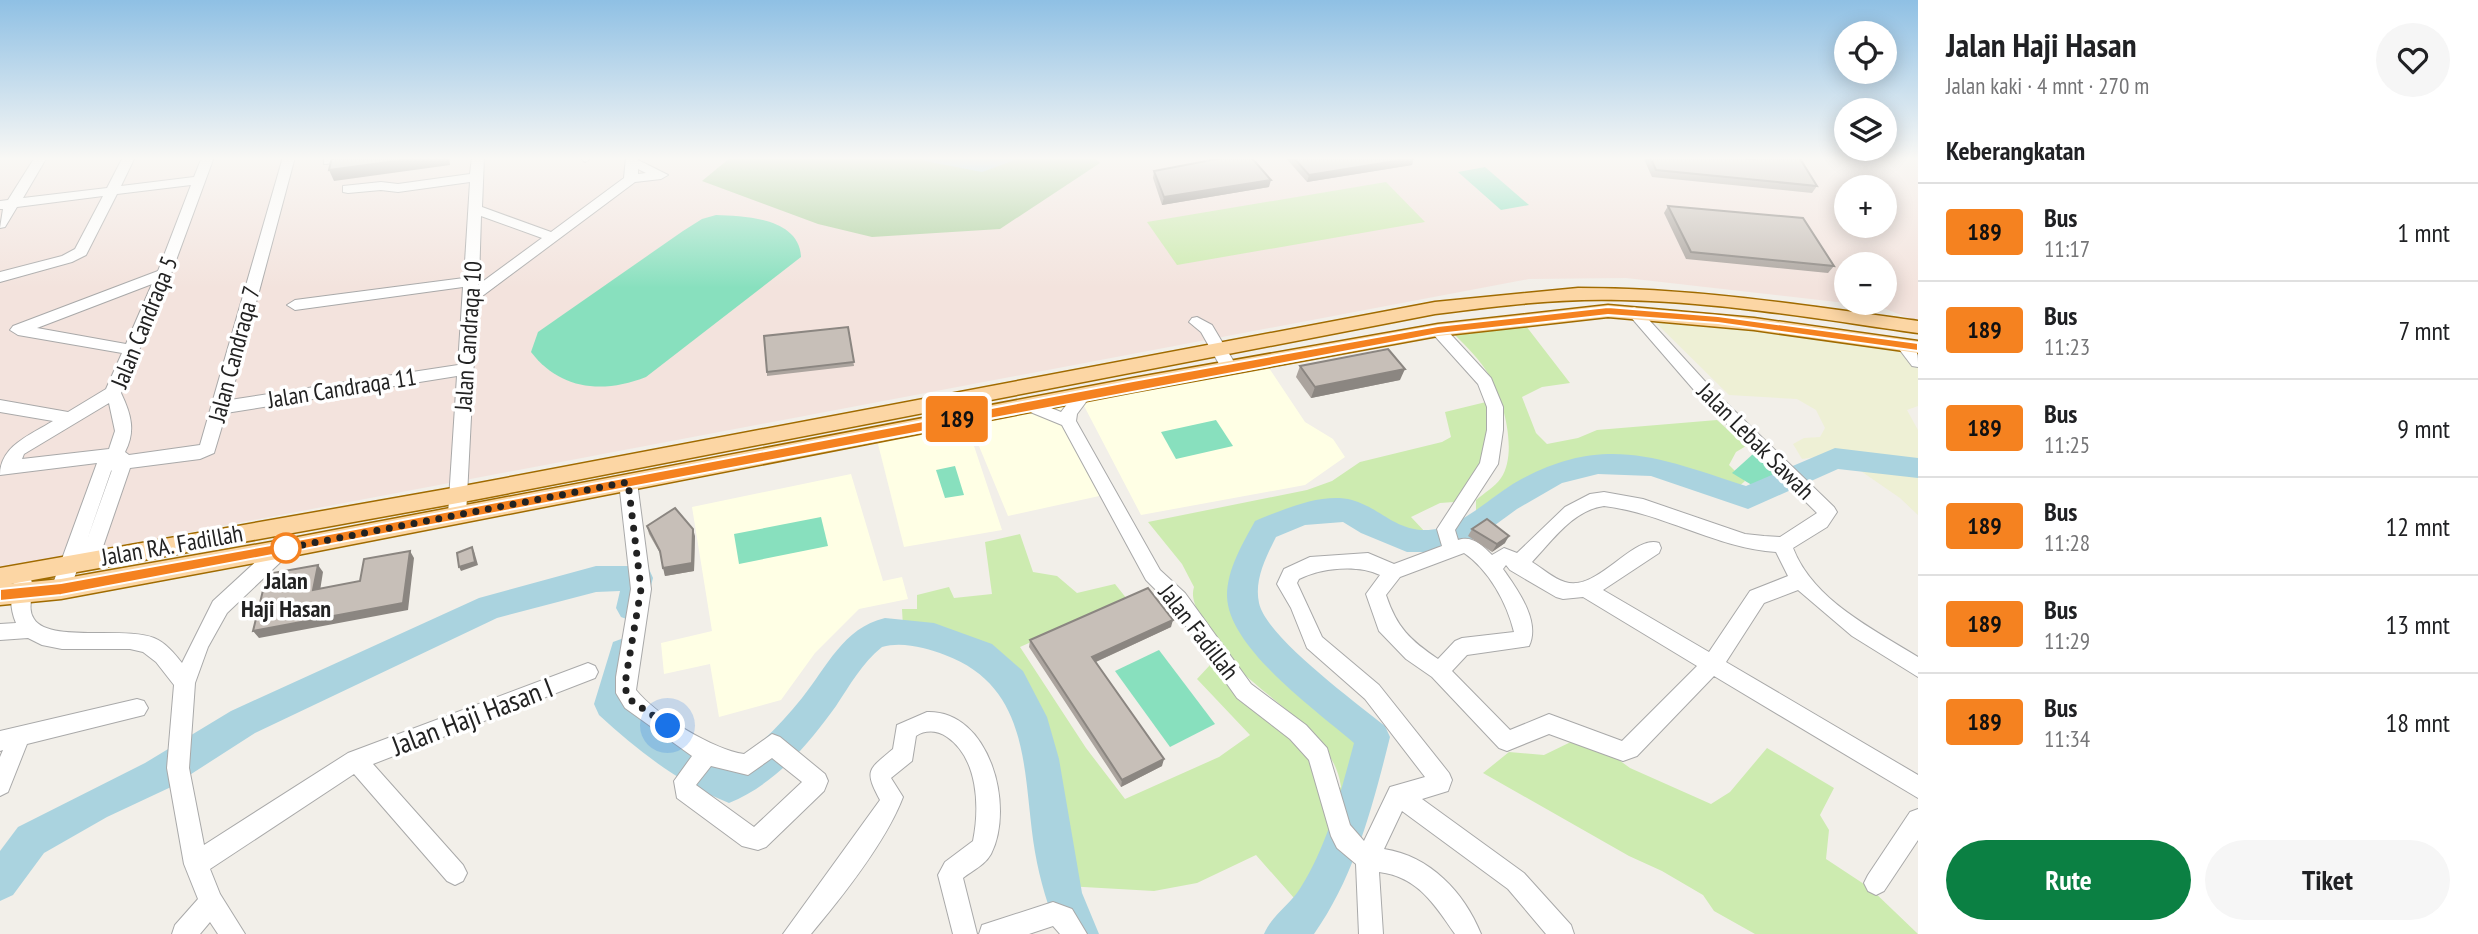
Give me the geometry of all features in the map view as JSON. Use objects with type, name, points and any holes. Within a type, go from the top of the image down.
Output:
[{"type":"main road","name":"Jalan RA. Fadillah","points":[[9,594],[61,589],[282,549],[457,505],[1214,348],[1435,308],[1579,294],[1707,301],[1918,327]]},
{"type":"main road","name":"Jalan RA. Fadillah","points":[[0,577],[80,561],[628,482],[1229,367],[1438,330],[1589,311],[1634,312],[1754,324],[1911,346]]},
{"type":"street","points":[[0,224],[6,204],[34,201]]},
{"type":"street","points":[[0,277],[67,259],[81,252],[106,201]]},
{"type":"street","name":"Jalan Candraqa 5","points":[[61,589],[80,561],[116,457],[125,421],[113,393],[164,274],[191,201]]},
{"type":"street","name":"Jalan Candraqa 7","points":[[116,457],[203,452],[210,443],[277,201]]},
{"type":"street","name":"Jalan Candraqa 10","points":[[457,505],[476,201]]},
{"type":"street","points":[[470,298],[601,201]]},
{"type":"street","points":[[476,210],[552,237]]},
{"type":"street","points":[[0,332],[18,330],[164,274]]},
{"type":"street","points":[[295,305],[472,281]]},
{"type":"street","name":"Jalan Lebak Sawah","points":[[1634,312],[1693,379],[1828,514],[1783,545]]},
{"type":"street","points":[[18,330],[133,350]]},
{"type":"street","points":[[1438,330],[1485,382],[1495,407],[1495,430],[1489,464],[1449,524],[1450,543]]},
{"type":"street","points":[[1911,346],[1918,362]]},
{"type":"street","points":[[1214,348],[1229,367]]},
{"type":"street","name":"Jalan Candraqa 11","points":[[219,408],[466,369]]},
{"type":"street","points":[[4,467],[18,450],[113,393]]},
{"type":"street","points":[[1029,405],[1068,421],[1069,413],[1084,394]]},
{"type":"street","points":[[0,406],[69,418]]},
{"type":"street","name":"Jalan Fadillah","points":[[1068,421],[1153,575],[1178,599],[1244,691],[1298,732],[1319,755],[1342,834],[1367,859]]},
{"type":"street","points":[[4,467],[116,457]]},
{"type":"street","points":[[628,482],[641,589],[626,677],[626,693],[632,701],[706,756],[732,764],[748,765],[781,750],[817,781],[816,785],[758,839],[740,833],[685,790],[685,781],[706,756]]},
{"type":"street","points":[[1517,565],[1563,520],[1587,501],[1618,501],[1746,541],[1783,545],[1786,559],[1801,582],[1833,610],[1918,668]]},
{"type":"street","points":[[1439,671],[1462,647],[1522,640],[1523,626],[1491,568],[1470,546],[1450,543],[1393,572],[1376,594],[1386,625],[1413,653],[1439,671],[1507,741],[1549,724],[1623,751],[1629,749],[1713,664],[1757,597],[1786,584],[1801,582]]},
{"type":"street","points":[[1491,568],[1504,555],[1563,591],[1584,588],[1652,548]]},
{"type":"street","points":[[233,934],[211,902],[196,864],[178,759],[185,683],[199,645],[220,607],[282,549]]},
{"type":"street","points":[[1371,934],[1366,889],[1367,859],[1398,795],[1440,784],[1441,780],[1372,692],[1314,642],[1287,584],[1291,573],[1310,565],[1368,561],[1393,572]]},
{"type":"street","points":[[29,571],[9,594],[23,631],[36,640],[112,639],[147,644],[162,654],[185,683]]},
{"type":"street","points":[[1584,588],[1918,787]]},
{"type":"street","points":[[0,632],[23,631]]},
{"type":"street","name":"Jalan Haji Hasan I","points":[[196,864],[356,760],[588,672]]},
{"type":"street","points":[[0,785],[10,739],[137,708]]},
{"type":"street","points":[[795,934],[827,896],[888,807],[892,797],[880,781],[880,774],[904,754],[905,732],[912,726],[936,722],[957,730],[972,746],[980,765],[988,801],[983,847],[974,857],[955,867],[950,876],[965,934]]},
{"type":"street","name":"Jalan Haji Hasan I","points":[[356,760],[455,873]]},
{"type":"street","points":[[1398,795],[1516,881],[1562,934]]},
{"type":"street","points":[[1876,883],[1918,820]]},
{"type":"street","points":[[1367,859],[1395,861],[1415,867],[1432,881],[1469,934]]},
{"type":"street","points":[[184,934],[211,902]]},
{"type":"street","points":[[991,934],[1053,914],[1063,918],[1075,934]]},
{"type":"shaded area","points":[[0,201],[1834,201],[1834,238],[1897,238],[1897,201],[1918,201],[1918,322],[1897,313],[1897,252],[1834,252],[1834,302],[1626,278],[1529,279],[0,568]]},
{"type":"shaded area","points":[[1653,320],[1692,320],[1918,353],[1918,406],[1907,410],[1918,430],[1918,461],[1842,453],[1802,459],[1793,444],[1804,438],[1820,437],[1825,428],[1816,410],[1797,399],[1729,395]]},
{"type":"shaded area","points":[[1267,365],[1305,422],[1333,439],[1345,457],[1305,485],[1141,515],[1082,402]]},
{"type":"shaded area","points":[[1066,403],[1113,493],[1008,516],[969,422]]},
{"type":"shaded area","points":[[967,425],[1002,530],[904,547],[877,440]]},
{"type":"shaded area","points":[[1855,467],[1918,472],[1918,515],[1900,498]]},
{"type":"shaded area","points":[[851,474],[883,581],[902,577],[908,599],[859,609],[815,653],[781,700],[719,717],[710,664],[664,674],[661,643],[712,631],[692,507]]},
{"type":"green space","points":[[755,201],[1043,201],[1000,229],[872,237],[818,224]]},
{"type":"green space","points":[[1275,201],[1404,201],[1425,222],[1177,265],[1147,222]]},
{"type":"green space","points":[[1490,201],[1524,201],[1529,205],[1501,210]]},
{"type":"green space","points":[[716,215],[756,218],[781,227],[791,234],[798,244],[801,257],[646,377],[614,386],[583,385],[555,374],[531,352],[538,332],[683,231],[702,219]]},
{"type":"green space","points":[[1526,326],[1570,383],[1542,387],[1522,397],[1536,433],[1547,444],[1578,438],[1597,430],[1717,420],[1746,446],[1736,452],[1729,465],[1745,481],[1736,489],[1676,465],[1617,456],[1599,457],[1540,471],[1504,490],[1476,514],[1476,500],[1499,481],[1506,467],[1509,441],[1504,412],[1495,386],[1477,359],[1454,334]]},
{"type":"green space","points":[[1486,402],[1487,443],[1472,482],[1454,502],[1440,503],[1411,517],[1427,534],[1400,529],[1354,508],[1341,505],[1314,506],[1289,511],[1267,522],[1257,529],[1245,551],[1238,577],[1237,596],[1239,611],[1246,625],[1277,670],[1356,735],[1350,804],[1336,791],[1341,787],[1334,763],[1319,741],[1229,660],[1210,637],[1198,613],[1194,587],[1182,564],[1148,522],[1307,490],[1332,481],[1360,462],[1442,442],[1451,437],[1445,412]]},
{"type":"green space","points":[[1216,420],[1233,446],[1176,459],[1161,432]]},
{"type":"green space","points":[[1753,454],[1782,471],[1760,490],[1732,473]]},
{"type":"green space","points":[[955,466],[964,495],[945,498],[936,470]]},
{"type":"green space","points":[[821,517],[828,546],[739,564],[734,534]]},
{"type":"green space","points":[[1020,534],[1033,572],[1057,576],[1077,593],[1115,584],[1127,599],[1020,647],[1086,748],[1125,799],[1219,757],[1250,735],[1197,679],[1210,665],[1317,765],[1338,832],[1326,866],[1301,906],[1256,855],[1197,883],[1154,891],[1066,886],[1048,745],[1030,695],[999,660],[959,638],[903,627],[902,609],[917,609],[917,595],[949,587],[954,598],[992,594],[985,542]]},
{"type":"green space","points":[[1159,650],[1215,724],[1170,747],[1115,671]]},
{"type":"green space","points":[[1577,739],[1594,742],[1630,768],[1711,804],[1730,792],[1767,748],[1834,788],[1820,815],[1829,830],[1826,859],[1870,888],[1918,934],[1755,934],[1714,911],[1703,895],[1483,773],[1509,752],[1544,755]]},
{"type":"building","points":[[1668,206],[1803,218],[1834,266],[1691,252]]},
{"type":"building","points":[[848,327],[854,362],[767,372],[764,336]]},
{"type":"building","points":[[1388,349],[1405,369],[1315,387],[1300,366]]},
{"type":"building","points":[[675,508],[693,529],[692,563],[663,568],[660,551],[647,526]]},
{"type":"building","points":[[1487,519],[1509,536],[1497,544],[1472,529]]},
{"type":"building","points":[[472,547],[475,562],[459,567],[457,553]]},
{"type":"building","points":[[410,551],[403,603],[253,631],[267,574],[318,565],[313,590],[360,581],[364,559]]},
{"type":"building","points":[[1148,588],[1173,620],[1092,657],[1164,759],[1122,780],[1030,640]]},
{"type":"waterway","points":[[1284,934],[1300,922],[1328,875],[1351,814],[1373,737],[1280,656],[1251,621],[1244,606],[1243,586],[1248,566],[1265,529],[1302,514],[1348,510],[1371,525],[1407,540],[1442,540],[1470,528],[1507,501],[1554,474],[1598,464],[1652,466],[1748,498],[1835,458],[1918,468]]},
{"type":"waterway","points":[[0,882],[31,840],[94,805],[158,775],[243,722],[490,607],[596,579],[638,578],[632,608]]},
{"type":"waterway","points":[[624,652],[611,704],[667,750],[697,770],[729,786],[756,769],[794,733],[851,656],[871,637],[893,631],[911,633],[934,637],[981,654],[1012,682],[1030,717],[1041,759],[1053,849],[1063,894],[1079,934]]},
{"type":"bus line","name":"189","points":[[0,595],[61,589],[282,549],[1133,385],[1438,330],[1589,311],[1608,311],[1718,319],[1918,347]]},
{"type":"place","name":"Jalan Haji Hasan","points":[[286,548]]},
{"type":"route","points":[[286,548],[282,549],[628,482],[641,589],[626,677],[626,693],[632,701],[668,726]]}]
